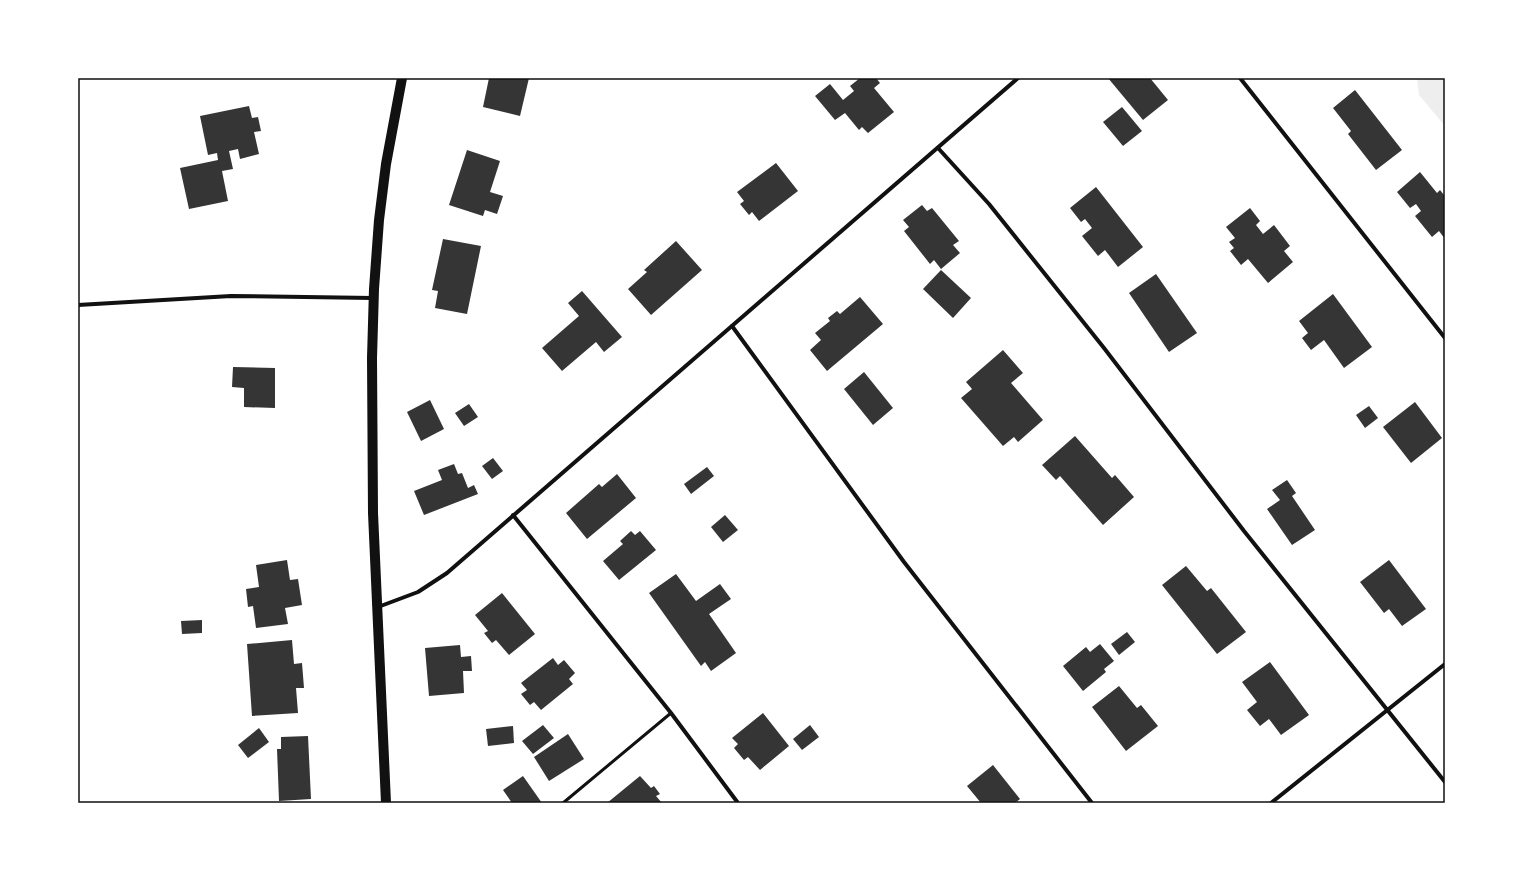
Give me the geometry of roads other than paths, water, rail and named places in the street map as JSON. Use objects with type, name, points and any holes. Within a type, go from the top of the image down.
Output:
[{"type":"main road","points":[[386,803],[373,513],[372,428],[374,298],[379,220],[387,156],[402,78]]},
{"type":"street","points":[[378,608],[418,592],[447,573],[1018,78]]},
{"type":"street","points":[[1240,78],[1445,338]]},
{"type":"street","points":[[938,148],[989,204],[1028,252],[1104,348],[1244,531],[1445,782]]},
{"type":"street","points":[[78,305],[231,296],[374,298]]},
{"type":"street","points":[[732,326],[904,562],[1092,803]]},
{"type":"street","points":[[513,515],[671,713],[738,803]]},
{"type":"street","points":[[1271,803],[1445,664]]},
{"type":"lane","points":[[563,803],[671,713]]}]
